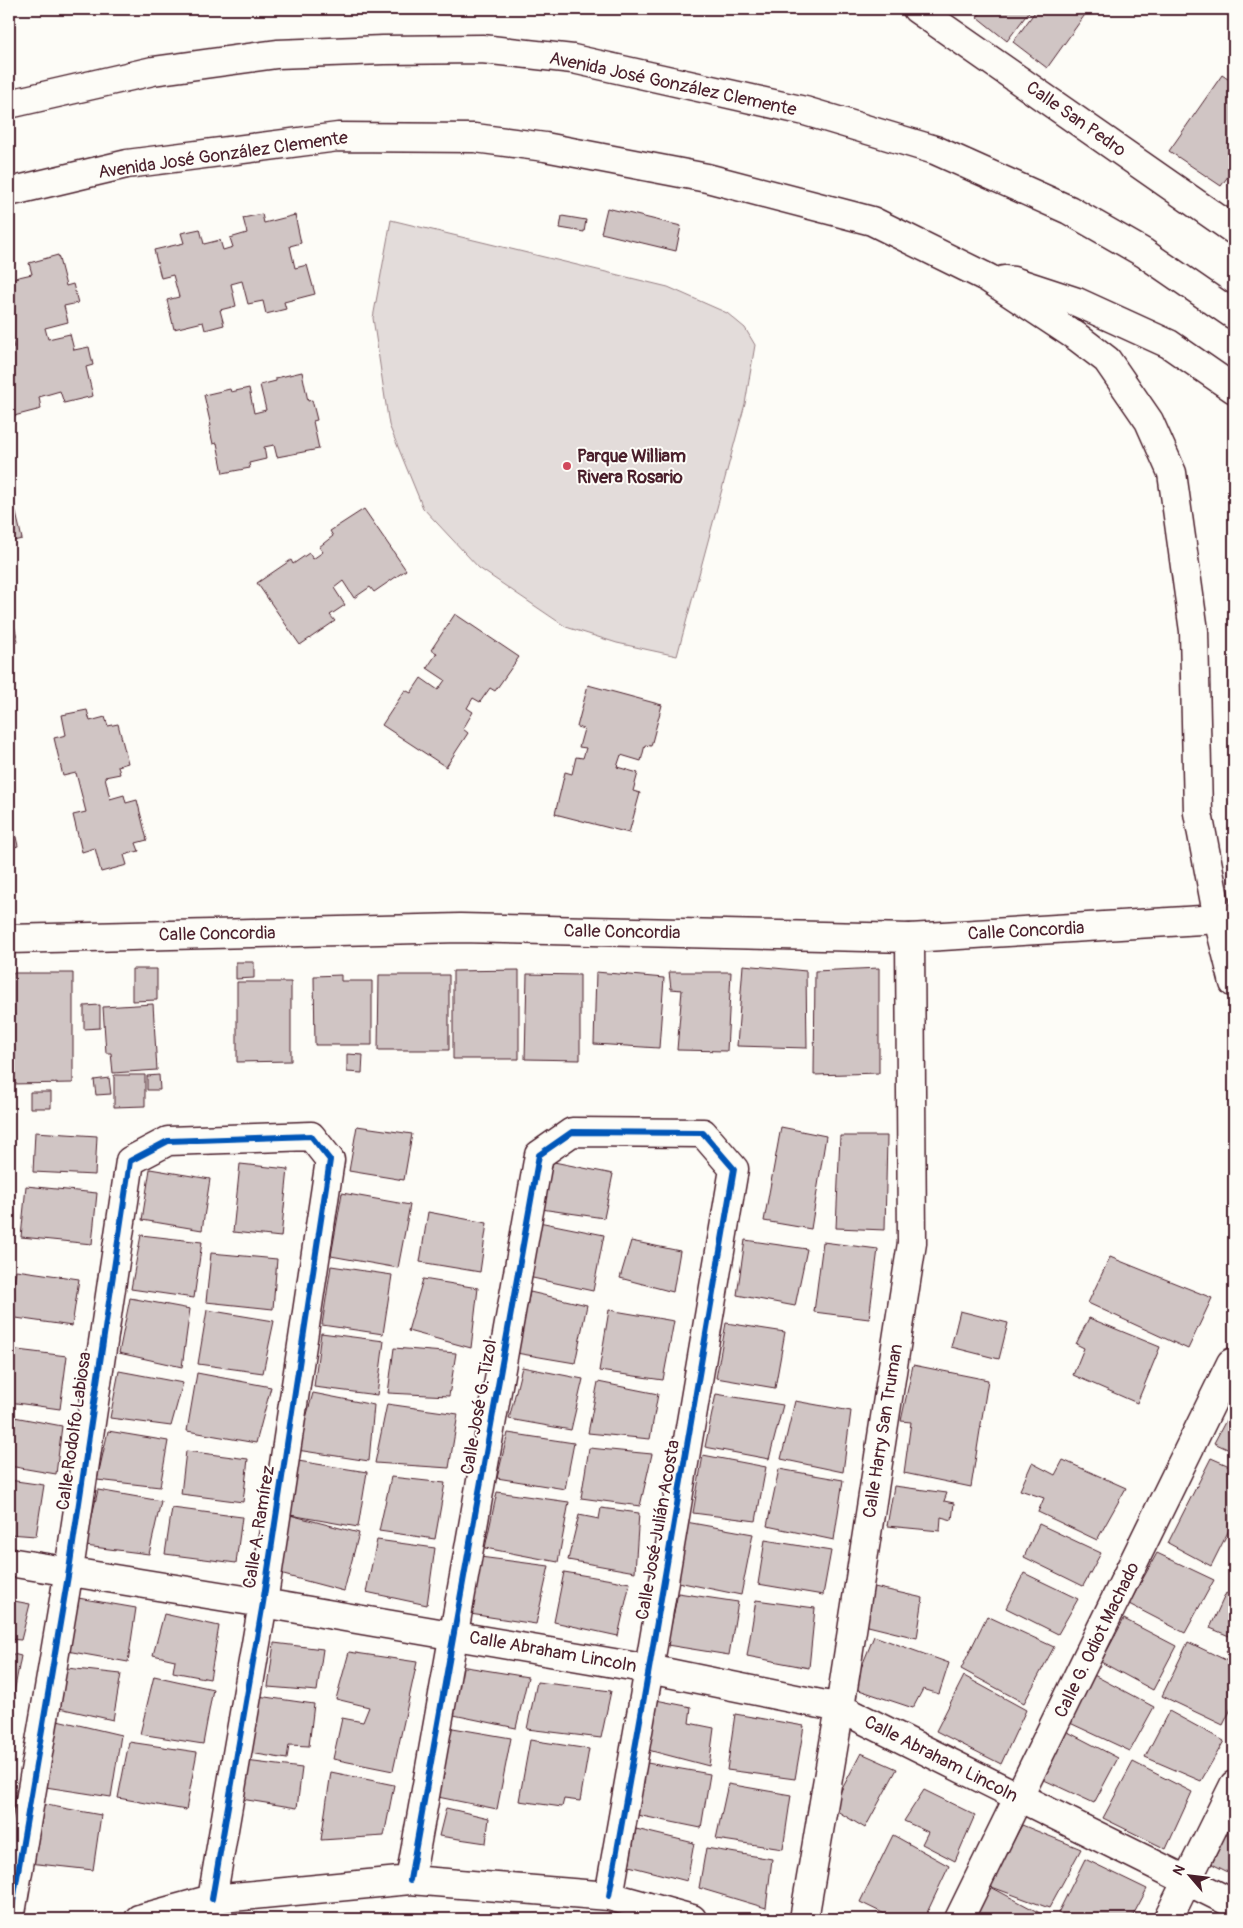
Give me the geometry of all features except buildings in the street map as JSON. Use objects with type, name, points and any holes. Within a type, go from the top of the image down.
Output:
[{"type":"street","name":"Calle San Pedro","points":[[917,9],[1234,230]]},
{"type":"street","name":"Avenida José González Clemente","points":[[9,104],[153,71],[277,54],[482,49],[573,59],[805,112],[935,150],[1069,210],[1144,253],[1234,315]]},
{"type":"street","name":"Avenida José González Clemente","points":[[9,192],[127,164],[338,137],[475,138],[545,148],[707,178],[872,221],[988,278],[1077,337],[1107,360],[1150,421],[1172,473],[1194,631],[1198,814],[1226,918],[1234,983]]},
{"type":"street","name":"Avenida José González Clemente","points":[[988,278],[1013,281],[1076,302],[1170,344],[1234,388]]},
{"type":"street","name":"Calle Concordia","points":[[9,939],[460,928],[910,938],[1226,918]]},
{"type":"street","name":"Calle Harry San Truman","points":[[804,1919],[840,1708],[912,1243],[910,938]]},
{"type":"street","name":"Calle José G. Tizol","points":[[410,1880],[539,1155],[572,1132],[703,1133],[734,1169]]},
{"type":"street","name":"Calle Rodolfo Labiosa","points":[[10,1919],[69,1570],[130,1161],[168,1141],[311,1136],[330,1160]]},
{"type":"street","name":"Calle A. Ramírez","points":[[212,1899],[262,1603],[330,1160]]},
{"type":"street","name":"Calle José Julián Acosta","points":[[609,1896],[650,1669],[734,1169]]},
{"type":"street","name":"Calle G. Odiot Machado","points":[[959,1919],[1020,1798],[1231,1363],[1234,1362]]},
{"type":"street","name":"Calle Abraham Lincoln","points":[[9,1562],[69,1570],[650,1669],[840,1708],[1234,1904]]},
{"type":"street","points":[[1168,1919],[1234,1785]]},
{"type":"street","points":[[139,1919],[212,1899],[410,1880],[609,1896],[692,1919]]},
{"type":"shaded area","name":"Parque William Rivera Rosario","points":[[391,220],[668,287],[727,313],[745,328],[755,345],[745,404],[677,656],[617,643],[566,627],[479,568],[423,508],[389,425],[373,318]]},
{"type":"cycle path","points":[[410,1880],[539,1155],[572,1132],[703,1133],[734,1169],[609,1896]]},
{"type":"cycle path","points":[[10,1919],[69,1570],[130,1161],[168,1141],[311,1136],[330,1160],[263,1603],[212,1899]]},
{"type":"place","name":"Parque William Rivera Rosario","points":[[567,466]]}]
